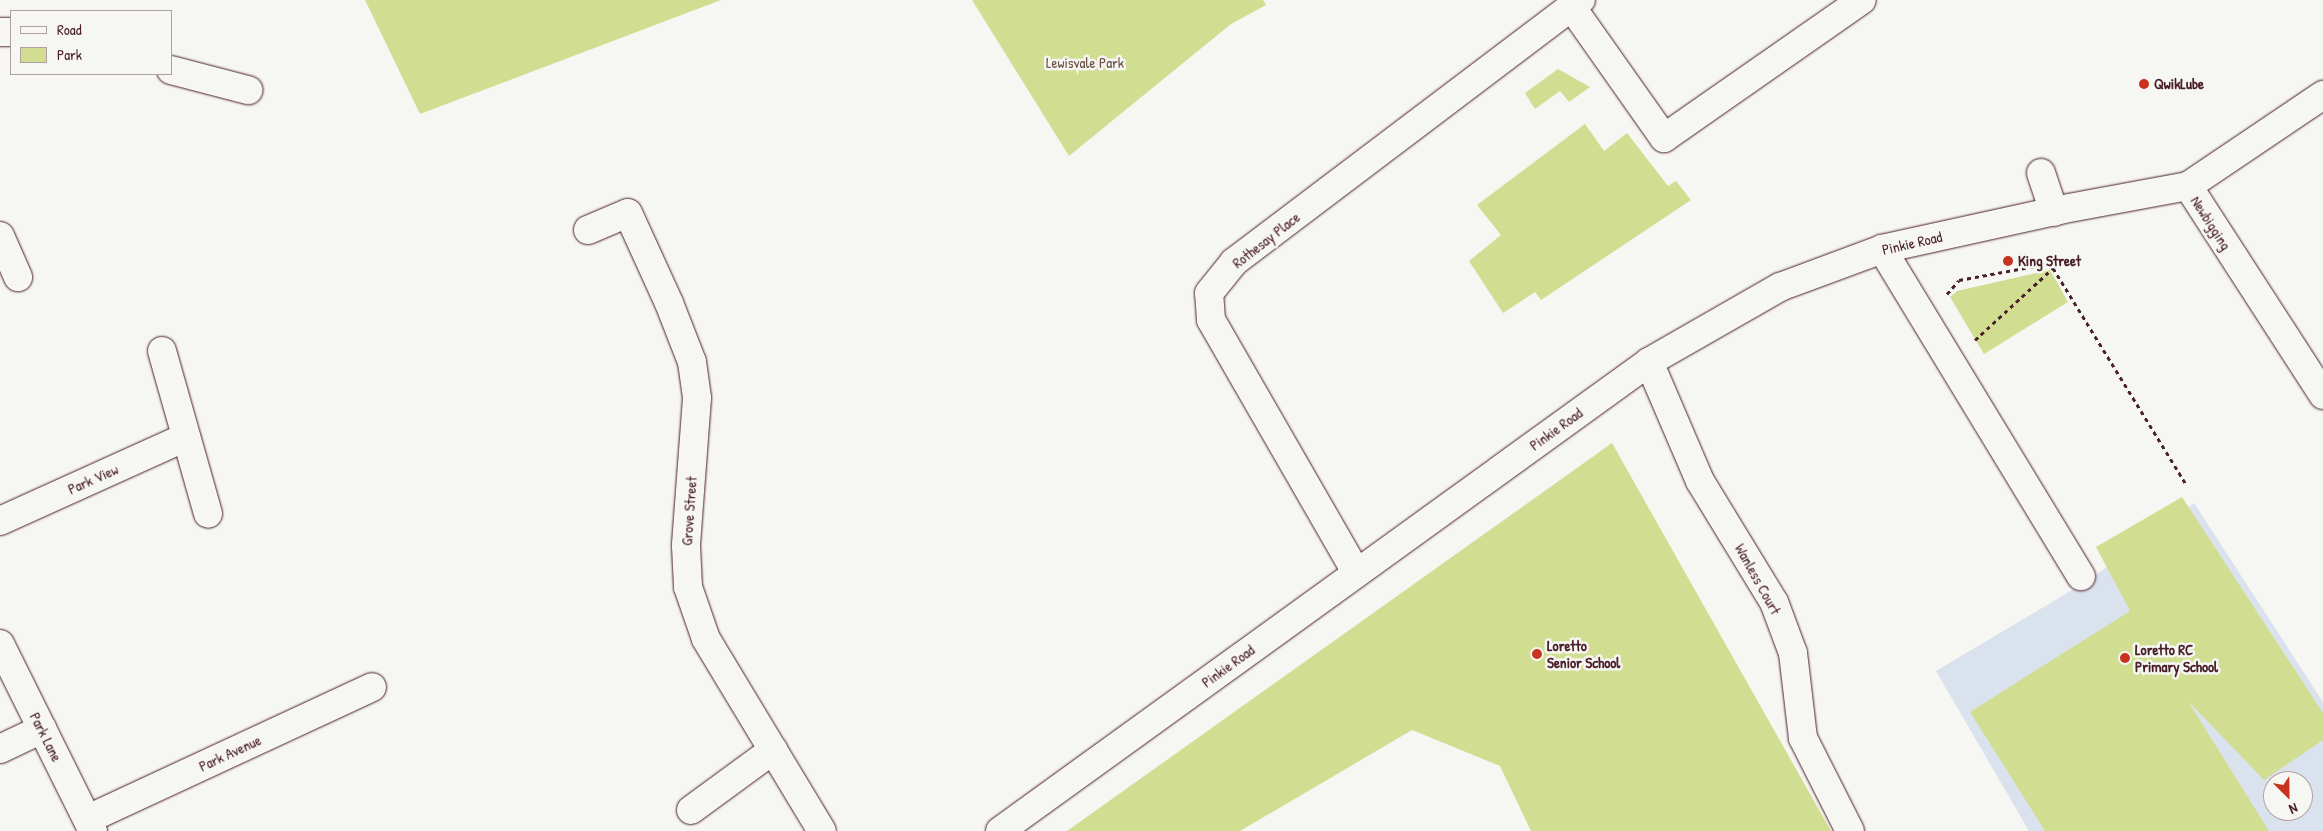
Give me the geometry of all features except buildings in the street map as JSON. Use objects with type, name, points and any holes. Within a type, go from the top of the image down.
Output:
[{"type":"street","points":[[1577,4],[1664,138],[1862,0]]},
{"type":"street","name":"Rothesay Place","points":[[1356,572],[1211,320],[1209,293],[1234,262],[1577,4]]},
{"type":"street","points":[[172,70],[248,90]]},
{"type":"street","name":"Newbigging","points":[[2323,95],[2188,186],[2323,396]]},
{"type":"street","points":[[2041,173],[2054,212]]},
{"type":"street","name":"Pinkie Road","points":[[1000,831],[1649,362],[1780,287],[1882,249],[2054,212],[2188,186]]},
{"type":"street","name":"Grove Street","points":[[588,230],[628,213],[692,362],[697,398],[686,546],[688,587],[706,639],[822,831]]},
{"type":"street","points":[[0,236],[18,277]]},
{"type":"street","points":[[1882,249],[2081,576]]},
{"type":"street","points":[[162,351],[208,514]]},
{"type":"street","name":"Wanless Court","points":[[1649,362],[1700,481],[1774,602],[1793,653],[1803,738],[1850,831]]},
{"type":"street","name":"Park View","points":[[0,522],[186,437]]},
{"type":"street","name":"Park Lane","points":[[0,644],[90,825]]},
{"type":"street","name":"Park Avenue","points":[[90,825],[372,687]]},
{"type":"street","points":[[0,750],[42,729]]},
{"type":"street","points":[[691,810],[773,750]]},
{"type":"path","points":[[1947,298],[1948,292],[1959,280],[2046,264],[2053,268],[2186,484]]},
{"type":"path","points":[[1950,362],[2053,268]]},
{"type":"shaded area","name":"Loretto RC Primary School","points":[[2194,503],[2323,702],[2323,831],[2029,831],[1936,671],[2089,580]]},
{"type":"green space","points":[[365,0],[721,0],[420,114]]},
{"type":"green space","name":"Lewisvale Park","points":[[972,0],[1263,0],[1266,5],[1231,24],[1069,156]]},
{"type":"green space","points":[[1558,69],[1590,87],[1569,102],[1560,91],[1535,109],[1525,93]]},
{"type":"green space","points":[[1585,124],[1604,151],[1627,133],[1668,186],[1676,181],[1691,200],[1541,300],[1535,292],[1503,313],[1469,261],[1501,235],[1477,205]]},
{"type":"green space","points":[[2050,270],[2068,302],[1984,354],[1950,297],[1957,291]]},
{"type":"green space","name":"Loretto Senior School","points":[[1612,443],[1831,831],[1531,831],[1500,766],[1412,730],[1240,831],[1067,831]]},
{"type":"green space","name":"Loretto RC Primary School","points":[[2182,497],[2323,713],[2323,740],[2277,771],[2263,771],[2263,779],[2188,701],[2269,831],[2045,831],[1970,712],[2130,611],[2096,547]]},
{"type":"place","name":"QwikLube","points":[[2144,84]]},
{"type":"place","name":"King Street","points":[[2008,261]]},
{"type":"place","name":"Loretto Senior School","points":[[1537,654]]},
{"type":"place","name":"Loretto RC Primary School","points":[[2125,658]]}]
